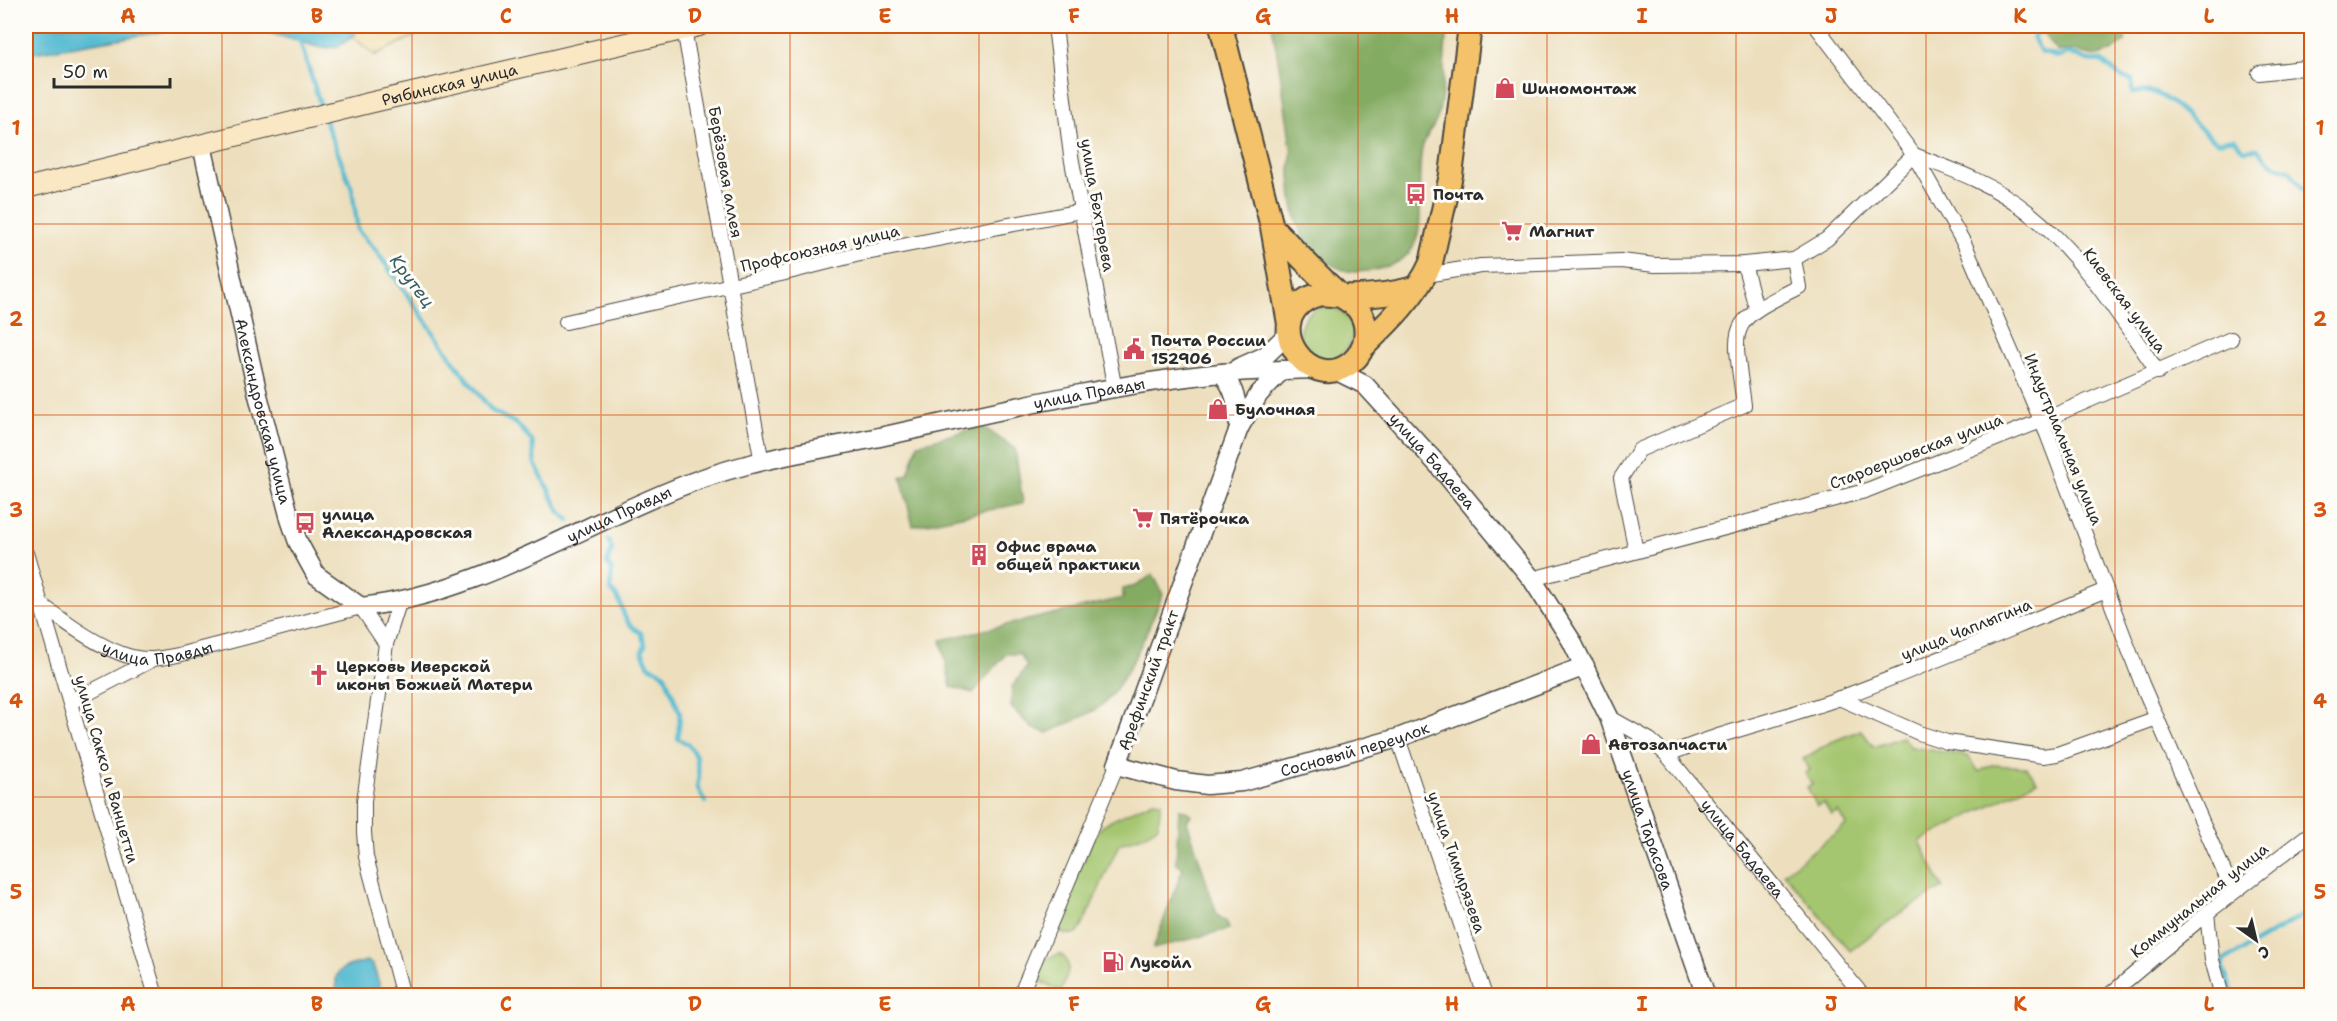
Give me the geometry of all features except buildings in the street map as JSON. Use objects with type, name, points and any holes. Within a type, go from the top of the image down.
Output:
[{"type":"main road","points":[[1221,26],[1272,227],[1294,352],[1300,360],[1326,370],[1351,363],[1387,325],[1420,281],[1435,251],[1451,175],[1470,26]]},
{"type":"main road","name":"Рыбинская улица","points":[[26,188],[369,103],[691,27]]},
{"type":"main road","points":[[1272,227],[1341,296],[1356,306],[1365,322],[1366,331],[1360,352]]},
{"type":"main road","points":[[1289,329],[1298,307],[1305,300],[1323,294],[1341,296],[1393,294],[1420,281]]},
{"type":"street","name":"улица Бехтерева","points":[[1055,26],[1071,156],[1115,390]]},
{"type":"street","name":"Индустриальная улица","points":[[1816,26],[1914,155],[1965,244],[2041,421],[2157,717],[2233,892]]},
{"type":"street","name":"Берёзовая аллея","points":[[691,27],[729,285],[762,463]]},
{"type":"street","points":[[2259,73],[2312,67]]},
{"type":"street","name":"Александровская улица","points":[[202,145],[258,394],[290,519],[303,552],[316,575],[361,607],[386,644]]},
{"type":"street","points":[[1420,281],[1480,266],[1621,261],[1655,266],[1744,264],[1794,259],[1827,239],[1914,155]]},
{"type":"street","name":"Киевская улица","points":[[1914,155],[1979,182],[2030,213],[2091,276],[2158,372]]},
{"type":"street","name":"Профсоюзная улица","points":[[567,322],[856,255],[1081,211]]},
{"type":"street","points":[[1636,551],[1621,478],[1639,450],[1744,405],[1737,335],[1740,324],[1756,308],[1799,287],[1794,259]]},
{"type":"street","points":[[1744,264],[1756,308]]},
{"type":"street","name":"улица Правды","points":[[1222,373],[1248,365],[1265,356],[1289,329]]},
{"type":"street","name":"Староершовская улица","points":[[1532,579],[1865,491],[2041,421],[2230,339]]},
{"type":"street","name":"улица Бадаева","points":[[1360,352],[1369,384],[1382,402]]},
{"type":"street","name":"Арефинский тракт","points":[[1020,996],[1117,765],[1239,428],[1259,394],[1282,370]]},
{"type":"street","name":"улица Правды","points":[[26,593],[105,646],[133,657],[153,659],[361,607],[399,603],[530,555],[697,480],[762,463],[1001,411],[1115,390],[1222,373],[1326,370]]},
{"type":"street","name":"улица Бадаева","points":[[1326,370],[1365,386],[1458,488],[1532,579],[1585,666]]},
{"type":"street","points":[[1222,373],[1233,386],[1238,405],[1239,428]]},
{"type":"street","points":[[26,553],[39,603]]},
{"type":"street","name":"улица Чаплыгина","points":[[1667,755],[1734,730],[1839,698],[2106,590]]},
{"type":"street","name":"улица Сакко и Ванцетти","points":[[39,603],[156,996]]},
{"type":"street","points":[[399,603],[386,644],[364,801],[364,832],[366,857],[403,996]]},
{"type":"street","points":[[70,702],[153,659]]},
{"type":"street","name":"Сосновый переулок","points":[[1117,765],[1207,785],[1242,782],[1398,738],[1585,666]]},
{"type":"street","name":"улица Тарасова","points":[[1585,666],[1609,717],[1706,996]]},
{"type":"street","points":[[1839,698],[1938,739],[2043,756],[2057,754],[2157,717]]},
{"type":"street","name":"улица Бадаева","points":[[1609,717],[1650,740],[1667,755],[1863,996]]},
{"type":"street","name":"улица Тимирязева","points":[[1398,738],[1485,996]]},
{"type":"street","name":"Коммунальная улица","points":[[2108,996],[2233,892],[2312,832]]},
{"type":"street","points":[[2207,913],[2212,960],[2222,996]]},
{"type":"green space","points":[[1272,26],[1447,26],[1443,83],[1437,120],[1422,149],[1419,230],[1414,246],[1403,259],[1385,268],[1349,271],[1326,261],[1312,249],[1303,236],[1292,197],[1291,150]]},
{"type":"green space","points":[[2046,26],[2120,26],[2126,41],[2113,50],[2096,56],[2069,51],[2058,52],[2042,33]]},
{"type":"green space","points":[[1326,307],[1336,309],[1344,315],[1350,323],[1352,333],[1350,343],[1344,351],[1336,357],[1326,359],[1316,357],[1308,351],[1302,343],[1300,333],[1302,323],[1308,315],[1316,309]]},
{"type":"green space","points":[[982,426],[1015,449],[1023,503],[913,526],[901,477],[908,474],[918,444]]},
{"type":"green space","points":[[1153,574],[1163,594],[1151,622],[1118,686],[1108,699],[1092,712],[1048,733],[1032,728],[1011,707],[1012,687],[1027,666],[1020,654],[1006,654],[973,693],[951,687],[941,640],[1123,598],[1123,589],[1136,586]]},
{"type":"green space","points":[[1861,730],[1874,747],[1902,737],[1911,747],[1968,756],[1979,772],[1991,765],[2027,767],[2037,781],[1920,841],[1943,888],[1900,913],[1850,951],[1784,873],[1846,825],[1838,811],[1831,815],[1824,803],[1817,806],[1807,787],[1812,784],[1805,773],[1810,770],[1803,759],[1829,743]]},
{"type":"green space","points":[[1153,801],[1161,802],[1158,826],[1145,835],[1119,844],[1082,927],[1077,934],[1063,934],[1057,925],[1094,835],[1106,823]]},
{"type":"green space","points":[[1179,809],[1191,815],[1187,821],[1217,915],[1226,921],[1229,929],[1153,949],[1183,868],[1176,862]]},
{"type":"green space","points":[[1060,954],[1065,958],[1068,966],[1061,991],[1036,980],[1045,959]]},
{"type":"sand","points":[[360,26],[435,26],[375,55],[353,37]]},
{"type":"water","points":[[26,26],[197,26],[26,54]]},
{"type":"water","points":[[226,26],[360,26],[353,37],[337,47],[321,48],[253,28]]},
{"type":"water","points":[[367,961],[373,965],[383,995],[338,995],[336,979],[341,970]]},
{"type":"waterway","points":[[2044,26],[2033,37],[2041,52],[2058,57],[2068,53],[2088,60],[2102,61],[2121,77],[2132,80],[2132,93],[2149,92],[2159,95],[2176,106],[2217,142],[2234,139],[2244,150],[2257,149],[2271,163],[2290,171],[2303,189],[2312,187]]},
{"type":"waterway","name":"Крутец","points":[[299,38],[322,110]]},
{"type":"waterway","name":"Крутец","points":[[324,118],[352,189],[358,231],[375,249],[463,374],[492,411],[517,424],[532,441],[535,464],[560,512],[569,520]]},
{"type":"waterway","points":[[608,540],[612,549],[607,563],[612,570],[610,589],[616,595],[628,622],[641,633],[645,645],[642,651],[649,666],[664,673],[680,713],[678,739],[688,744],[696,756],[699,776],[697,787],[705,802]]},
{"type":"waterway","points":[[2234,996],[2223,968],[2225,960],[2312,910]]},
{"type":"place","name":"Шиномонтаж","points":[[1505,88]]},
{"type":"place","name":"Почта","points":[[1416,194]]},
{"type":"place","name":"Магнит","points":[[1512,231]]},
{"type":"place","name":"Почта России 152906","points":[[1134,349]]},
{"type":"place","name":"Булочная","points":[[1218,409]]},
{"type":"place","name":"Пятёрочка","points":[[1143,518]]},
{"type":"place","name":"улица Александровская","points":[[305,523]]},
{"type":"place","name":"Офис врача общей практики","points":[[979,555]]},
{"type":"place","name":"Церковь Иверской иконы Божией Матери","points":[[319,675]]},
{"type":"place","name":"Автозапчасти","points":[[1591,744]]},
{"type":"place","name":"Лукойл","points":[[1113,962]]}]
